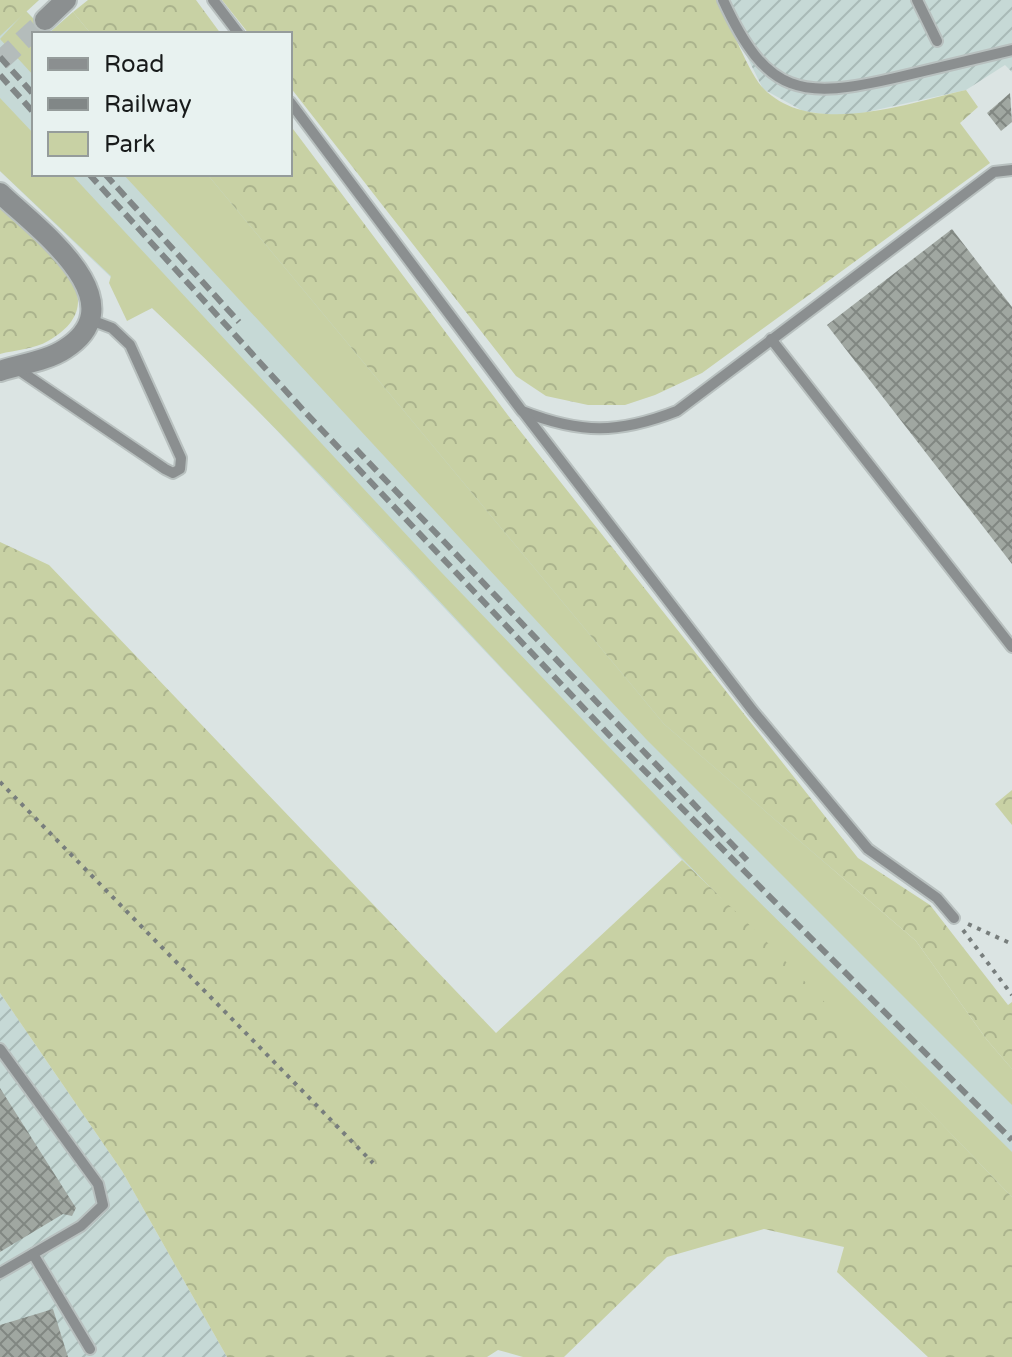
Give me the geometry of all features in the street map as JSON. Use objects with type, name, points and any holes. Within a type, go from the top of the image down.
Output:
[{"type":"street","points":[[45,20],[66,0]]},
{"type":"street","points":[[0,193],[82,274],[90,296],[88,319],[75,342],[65,350],[7,369]]},
{"type":"lane","points":[[213,0],[237,32]]},
{"type":"lane","points":[[723,0],[740,37],[771,73],[814,90],[846,90],[1012,50]]},
{"type":"lane","points":[[917,0],[937,41]]},
{"type":"lane","points":[[292,105],[753,711],[868,849],[937,898],[954,918]]},
{"type":"lane","points":[[522,411],[557,425],[595,430],[640,426],[677,411],[994,172],[1012,170]]},
{"type":"lane","points":[[7,369],[165,469],[173,473],[180,469],[181,458],[130,345],[112,328],[88,319]]},
{"type":"lane","points":[[771,339],[1012,647]]},
{"type":"lane","points":[[0,1049],[98,1184],[103,1205],[96,1216],[0,1273]]},
{"type":"lane","points":[[33,1254],[90,1349]]},
{"type":"path","points":[[0,782],[373,1163]]},
{"type":"path","points":[[954,918],[1012,944]]},
{"type":"path","points":[[954,918],[1012,995]]},
{"type":"shaded area","points":[[0,0],[39,0],[26,11],[47,32],[32,32],[32,176],[209,176],[1012,1069],[1012,1197],[761,936],[682,860],[232,383],[152,308],[146,311],[0,171]]},
{"type":"shaded area","points":[[719,0],[1012,0],[1012,72],[1005,65],[966,90],[844,117],[803,111],[763,89]]},
{"type":"shaded area","points":[[73,12],[89,32],[49,32]]},
{"type":"shaded area","points":[[0,993],[122,1171],[227,1357],[0,1357]]},
{"type":"green space","points":[[0,0],[39,0],[0,36]]},
{"type":"green space","points":[[88,0],[196,0],[220,32],[89,32],[73,12]]},
{"type":"green space","points":[[222,0],[719,0],[758,82],[784,104],[808,112],[862,113],[966,90],[978,107],[960,123],[990,163],[702,373],[625,405],[588,405],[546,396],[516,376],[292,90],[292,32],[247,32]]},
{"type":"green space","points":[[26,11],[46,32],[32,32],[32,74],[0,39]]},
{"type":"green space","points":[[73,12],[89,32],[50,32]]},
{"type":"green space","points":[[0,98],[32,132],[32,176],[73,176],[441,572],[731,874],[1012,1152],[1012,1197],[644,819],[265,418],[152,308],[127,321],[109,283],[111,276],[0,171]]},
{"type":"green space","points":[[292,128],[513,422],[858,858],[930,905],[1008,1005],[1012,1002],[1012,1069],[987,1040],[916,941],[664,724],[209,176],[292,176]]},
{"type":"green space","points":[[125,176],[209,176],[664,724],[916,941],[987,1040],[1012,1069],[1012,1105],[646,739]]},
{"type":"green space","points":[[0,204],[66,269],[76,288],[78,306],[69,324],[48,341],[0,354]]},
{"type":"green space","points":[[0,542],[49,565],[496,1033],[682,860],[761,936],[1012,1197],[1012,1357],[928,1357],[837,1272],[844,1247],[764,1229],[667,1257],[564,1357],[523,1357],[498,1350],[487,1357],[227,1357],[122,1171],[0,993]]},
{"type":"green space","points":[[1012,790],[1012,825],[995,804]]},
{"type":"building","points":[[1010,93],[1012,122],[1001,131],[987,113]]},
{"type":"building","points":[[952,229],[1012,307],[1012,564],[827,325]]},
{"type":"building","points":[[0,1088],[76,1208],[72,1216],[63,1214],[0,1252]]},
{"type":"building","points":[[53,1309],[68,1357],[0,1357],[0,1325]]},
{"type":"tunnel","points":[[0,61],[45,20]]},
{"type":"railway","points":[[0,57],[32,93]]},
{"type":"railway","points":[[0,75],[32,111]]},
{"type":"railway","points":[[91,176],[304,411],[610,736],[1012,1140]]},
{"type":"railway","points":[[107,176],[239,322]]},
{"type":"railway","points":[[356,449],[747,860]]}]
